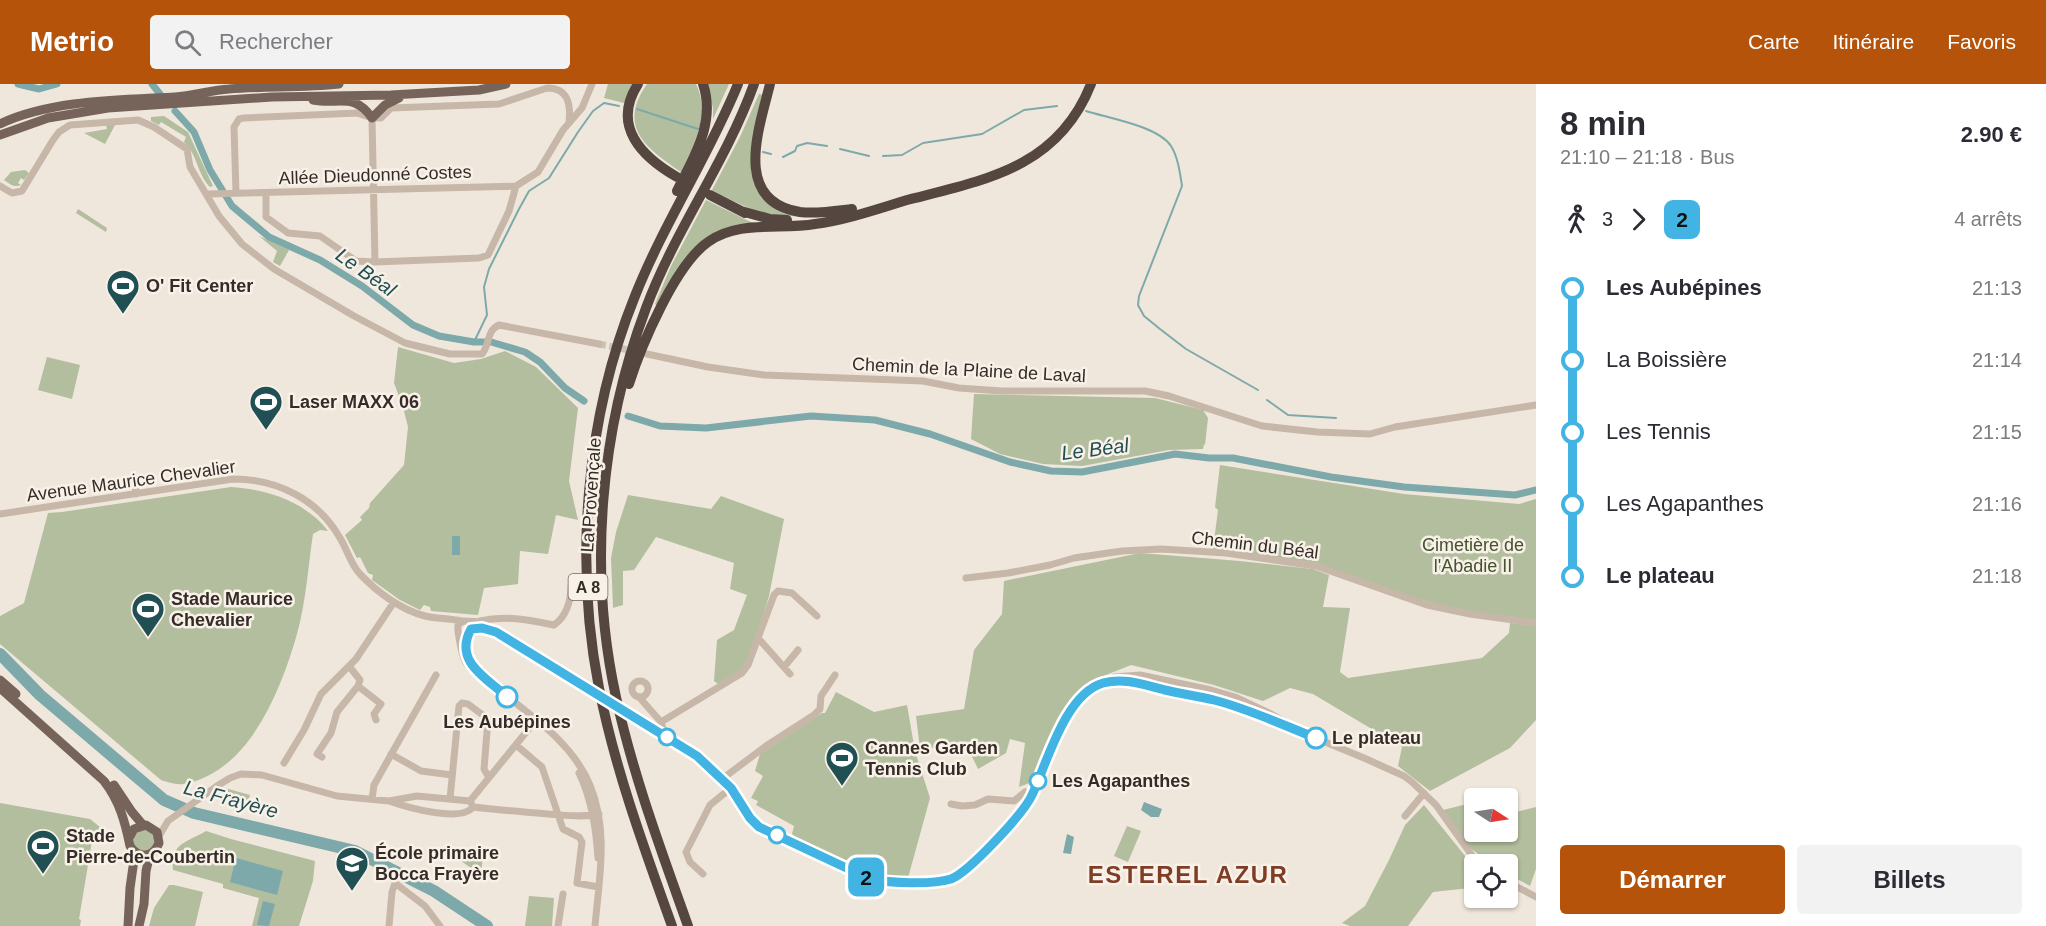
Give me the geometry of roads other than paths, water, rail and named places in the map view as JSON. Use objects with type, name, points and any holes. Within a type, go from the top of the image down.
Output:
[{"type":"highway","points":[[638,84],[628,111],[632,134],[636,143],[648,157],[677,177]]},
{"type":"highway","points":[[649,263],[706,125],[708,106],[703,84]]},
{"type":"highway","name":"La Provençale","points":[[672,926],[637,826],[611,739],[597,676],[589,601],[588,519],[597,435],[613,360],[631,306],[670,219],[716,133],[738,84]]},
{"type":"highway","name":"La Provençale","points":[[688,926],[629,750],[615,694],[607,642],[602,543],[605,488],[611,435],[632,350],[659,275],[681,228],[731,137],[754,84]]},
{"type":"highway","points":[[770,84],[755,152],[756,172],[760,186],[779,205],[799,212],[852,209]]},
{"type":"highway","points":[[741,211],[770,219],[818,218],[976,176],[1017,159],[1041,143],[1062,122],[1084,84]]},
{"type":"highway","points":[[611,435],[653,323],[694,255],[708,241],[725,233],[744,229],[813,225],[836,220],[976,182],[1015,168],[1040,152],[1060,134],[1079,109],[1091,84]]},
{"type":"highway","points":[[710,195],[763,221],[788,226]]},
{"type":"main road","points":[[0,124],[46,109],[129,99],[187,96],[227,89],[339,84]]},
{"type":"main road","points":[[0,135],[48,118],[108,108],[293,96],[365,97],[479,90],[506,84]]},
{"type":"main road","points":[[293,96],[320,101],[356,103],[363,106],[372,118],[390,102],[414,93]]},
{"type":"main road","points":[[0,680],[110,779],[146,826]]},
{"type":"main road","points":[[0,688],[104,781],[118,802],[130,846],[135,853],[150,855]]},
{"type":"main road","points":[[129,838],[134,829],[146,826],[153,828],[159,836],[158,847],[150,855],[146,870],[144,904],[139,926]]},
{"type":"main road","points":[[128,926],[135,853]]},
{"type":"street","points":[[266,193],[266,217],[288,232],[320,236],[356,261],[479,258],[488,255],[509,211],[516,186],[538,172],[569,122],[582,108],[592,84]]},
{"type":"street","points":[[232,193],[234,127],[239,119],[356,113],[381,118],[391,108],[499,104],[547,88],[555,88],[567,97],[571,108],[569,122]]},
{"type":"street","points":[[372,118],[375,262]]},
{"type":"street","points":[[0,186],[12,193],[22,191],[53,140],[59,132],[70,125],[138,120],[154,127],[187,149],[190,167],[211,194],[219,216],[242,244],[274,269],[405,343],[450,354],[478,355],[486,349],[493,328],[505,325],[599,344]]},
{"type":"street","name":"Allée Dieudonné Costes","points":[[211,194],[516,186]]},
{"type":"street","name":"Chemin de la Plaine de Laval","points":[[647,354],[708,367],[764,375],[923,381],[959,388],[1002,391],[1145,391],[1169,396],[1262,426],[1317,432],[1370,434],[1395,427],[1536,405]]},
{"type":"street","points":[[134,476],[136,494]]},
{"type":"street","name":"Avenue Maurice Chevalier","points":[[0,514],[233,479],[280,486],[301,497],[323,514],[339,535],[358,572],[394,602],[410,611],[441,619],[449,618],[466,627],[494,630],[697,756],[731,788],[750,818],[759,827],[870,879],[887,883],[950,879],[964,871],[1023,812],[1032,797],[1064,722],[1084,694],[1114,677],[1140,675],[1235,697],[1305,733],[1404,776],[1436,805],[1471,854]]},
{"type":"street","name":"Chemin du Béal","points":[[966,578],[1008,573],[1074,558],[1122,551],[1161,549],[1226,553],[1316,566],[1427,605],[1470,614],[1536,623]]},
{"type":"street","name":"Avenue Maurice Chevalier","points":[[466,627],[493,618],[529,620],[554,626],[559,622],[571,600],[571,586]]},
{"type":"street","points":[[661,722],[742,673],[748,665],[774,595],[778,591],[792,593],[817,616]]},
{"type":"street","points":[[284,763],[304,730],[321,694],[349,666],[369,641],[394,602]]},
{"type":"street","points":[[494,630],[506,618]]},
{"type":"street","points":[[466,627],[463,658],[467,666],[536,720],[561,743],[584,783],[596,815],[599,870],[595,926]]},
{"type":"street","points":[[758,638],[790,674]]},
{"type":"street","points":[[784,667],[798,650]]},
{"type":"street","points":[[322,757],[317,754],[331,733],[337,712],[358,686],[360,680],[349,666]]},
{"type":"street","points":[[372,799],[374,784],[436,675]]},
{"type":"street","points":[[722,779],[766,746],[814,715],[820,709],[821,696],[835,675]]},
{"type":"street","points":[[639,697],[646,694],[650,685],[637,679],[632,686],[632,691],[661,722],[665,736]]},
{"type":"street","points":[[358,686],[381,704],[374,714],[376,720]]},
{"type":"street","points":[[450,799],[459,706],[462,703],[468,704],[488,719],[484,769],[488,776]]},
{"type":"street","points":[[159,836],[172,819],[230,778],[242,774],[253,774],[337,796],[389,801],[415,810],[467,813],[488,776],[536,720]]},
{"type":"street","points":[[516,745],[542,767],[562,829],[579,837],[582,842],[577,884],[598,888]]},
{"type":"street","points":[[391,754],[421,771],[452,775]]},
{"type":"street","points":[[703,874],[690,862],[686,852],[710,806],[731,788]]},
{"type":"street","points":[[951,804],[962,807],[975,805],[988,799],[1014,801],[1025,792]]},
{"type":"street","points":[[1405,816],[1424,793]]},
{"type":"street","points":[[389,801],[417,796],[558,815],[596,815]]},
{"type":"street","points":[[146,826],[172,819]]},
{"type":"street","points":[[389,926],[395,883],[425,906],[440,926]]},
{"type":"street","points":[[1518,887],[1536,897]]},
{"type":"street","points":[[558,926],[563,894]]},
{"type":"water","points":[[452,536],[460,536],[460,555],[452,555]]},
{"type":"water","points":[[1144,802],[1162,809],[1159,817],[1151,817],[1141,810]]},
{"type":"water","points":[[1067,834],[1074,837],[1071,854],[1063,853]]},
{"type":"water","points":[[236,858],[283,871],[277,895],[230,882]]},
{"type":"water","points":[[263,901],[275,904],[269,926],[257,925]]},
{"type":"waterway","name":"Le Béal","points":[[18,84],[39,89],[57,84]]},
{"type":"waterway","name":"Le Béal","points":[[152,84],[160,94]]},
{"type":"waterway","points":[[474,342],[487,315],[484,287],[489,269],[529,191],[549,178],[593,111],[604,103],[619,106]]},
{"type":"waterway","points":[[883,156],[902,155],[923,143],[982,134],[1024,110],[1057,106]]},
{"type":"waterway","points":[[637,109],[698,129]]},
{"type":"waterway","name":"Le Béal","points":[[175,111],[194,132],[210,170],[232,206],[269,237],[320,260],[362,286],[413,325],[439,336],[474,342],[491,342],[525,352],[540,362],[565,388],[584,401]]},
{"type":"waterway","points":[[1086,111],[1155,133],[1171,146],[1177,160],[1182,186],[1139,296],[1138,305],[1144,316],[1186,349],[1258,390]]},
{"type":"waterway","points":[[783,157],[795,151],[797,146],[807,143],[827,146]]},
{"type":"waterway","points":[[840,149],[869,156]]},
{"type":"waterway","points":[[763,152],[771,154]]},
{"type":"waterway","points":[[1267,400],[1288,415],[1336,418]]},
{"type":"waterway","name":"Le Béal","points":[[628,416],[660,426],[706,428],[811,416],[875,420],[930,434],[1010,462],[1051,471],[1082,472],[1175,454],[1233,458],[1331,477],[1404,487],[1515,495],[1536,490]]},
{"type":"waterway","name":"La Frayère","points":[[0,654],[40,695],[164,800],[194,813],[355,851],[434,891],[487,926]]},
{"type":"tunnel","points":[[599,344],[634,351]]},
{"type":"place","name":"O' Fit Center","points":[[123,315]]},
{"type":"place","name":"Laser MAXX 06","points":[[266,431]]},
{"type":"place","name":"Stade Maurice Chevalier","points":[[148,638]]},
{"type":"place","name":"Les Aubépines","points":[[507,697]]},
{"type":"place","name":"Le plateau","points":[[1316,738]]},
{"type":"place","name":"Les Agapanthes","points":[[1038,781]]},
{"type":"place","name":"Cannes Garden Tennis Club","points":[[842,787]]},
{"type":"place","name":"Stade Pierre-de-Coubertin","points":[[43,875]]},
{"type":"place","name":"École primaire Bocca Frayère","points":[[352,892]]},
{"type":"district","name":"ESTEREL AZUR","points":[[1188,875]]},
{"type":"park label","name":"Cimetière de l'Abadie II","points":[[1473,555]]}]
